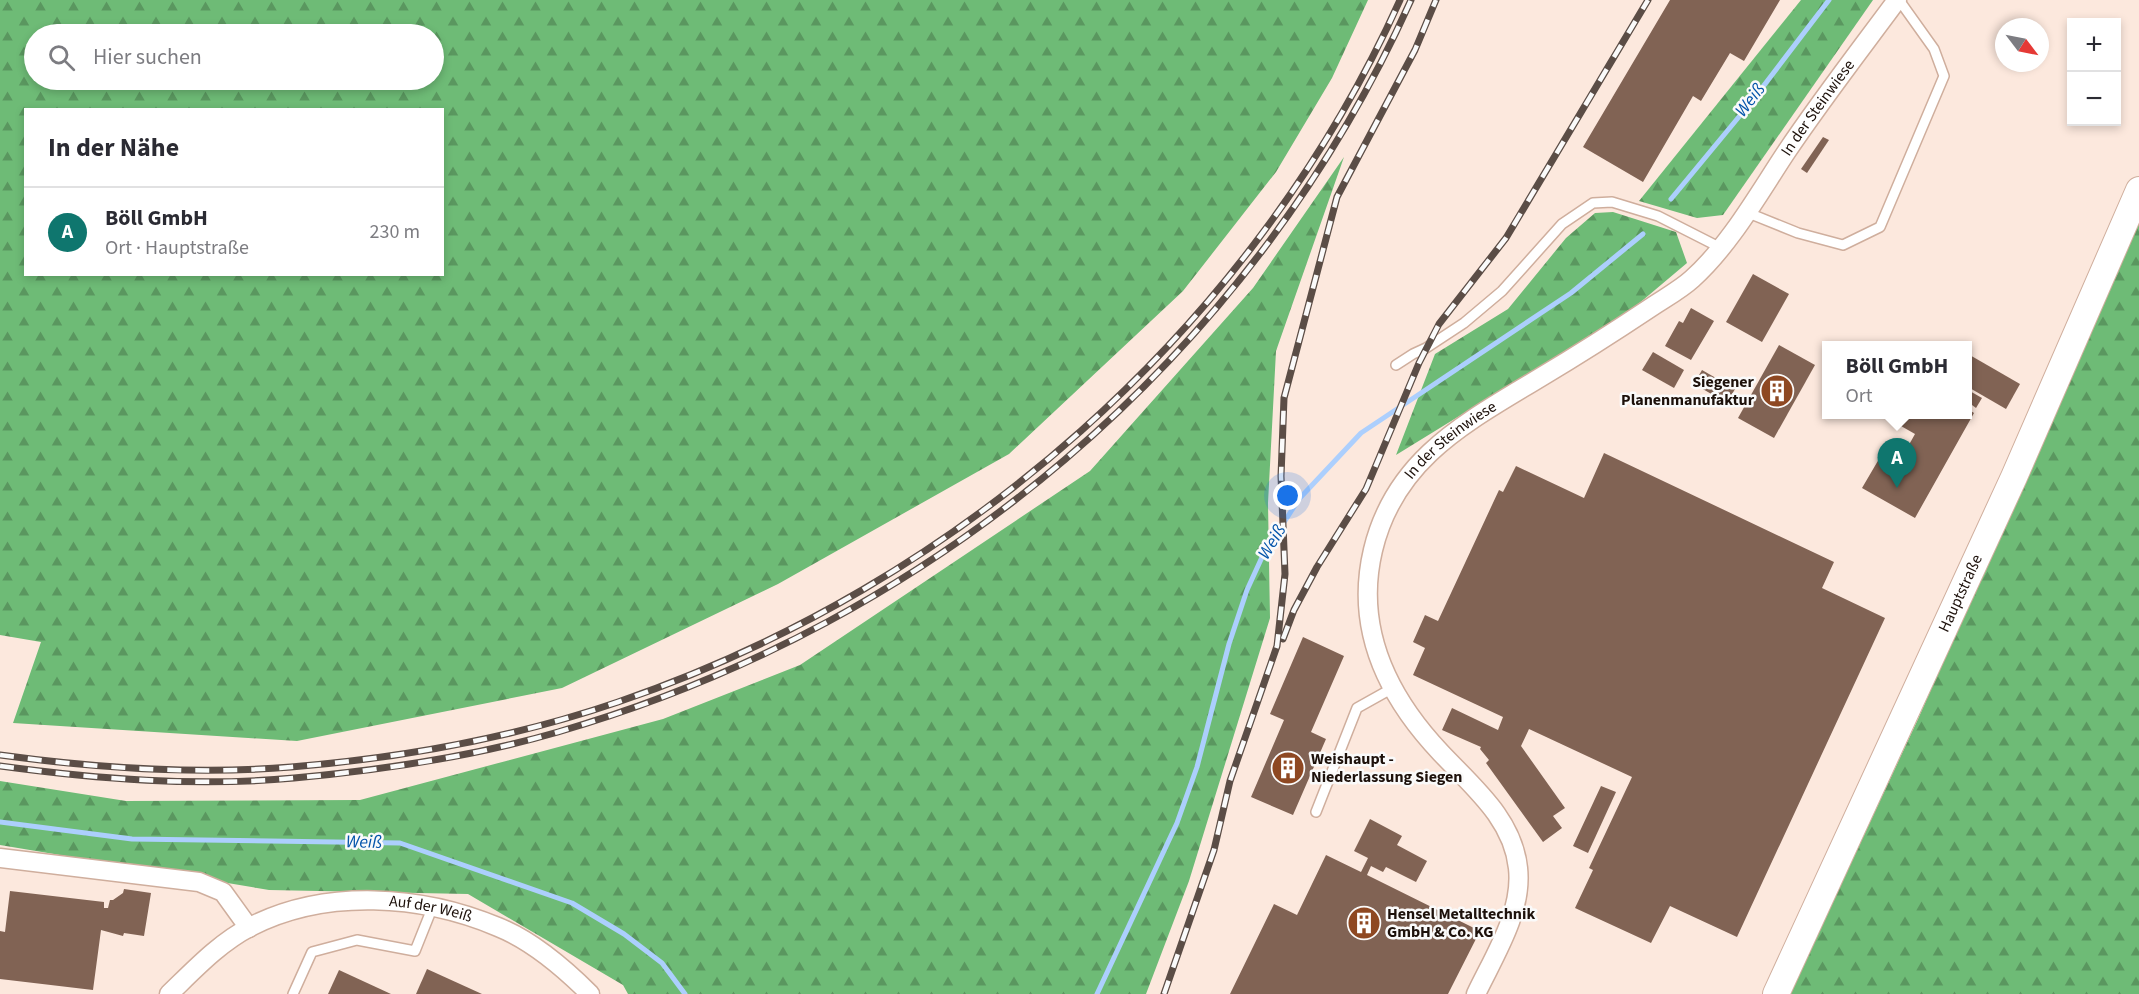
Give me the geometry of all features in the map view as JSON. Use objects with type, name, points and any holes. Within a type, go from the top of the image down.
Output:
[{"type":"main road","name":"Hauptstraße","points":[[1776,994],[2014,477],[2139,190]]},
{"type":"street","name":"In der Steinwiese","points":[[1476,994],[1507,929],[1517,897],[1518,868],[1510,837],[1494,809],[1413,722],[1391,689],[1379,662],[1369,618],[1369,578],[1373,550],[1385,515],[1402,484],[1430,451],[1465,423],[1596,344],[1691,280],[1720,248],[1814,112],[1898,0]]},
{"type":"street","points":[[0,858],[199,882],[223,892],[249,928]]},
{"type":"street","name":"Auf der Weiß","points":[[169,994],[211,954],[249,928],[280,915],[331,902],[387,901],[433,906],[454,911],[500,928],[548,956],[589,994]]},
{"type":"lane","points":[[1746,212],[1798,233],[1843,245],[1880,226],[1944,76],[1934,49],[1898,0]]},
{"type":"lane","points":[[1396,365],[1464,323],[1502,291],[1562,224],[1593,202],[1612,202],[1658,216],[1720,248]]},
{"type":"lane","points":[[1316,812],[1357,708],[1391,689]]},
{"type":"lane","points":[[293,994],[312,952],[357,940],[415,951],[433,906]]},
{"type":"green space","points":[[0,0],[1368,0],[1332,78],[1276,172],[1183,291],[1009,454],[778,584],[562,688],[297,741],[13,723],[41,642],[0,635]]},
{"type":"green space","points":[[1801,0],[1873,0],[1723,215],[1697,218],[1639,201]]},
{"type":"green space","points":[[1344,157],[1276,351],[1268,503],[1270,618],[1189,881],[1146,994],[628,994],[623,985],[468,894],[269,890],[0,845],[0,781],[126,801],[360,800],[663,719],[800,665],[1090,471],[1253,288]]},
{"type":"green space","points":[[1613,212],[1676,232],[1687,263],[1630,311],[1396,455],[1435,354],[1508,309],[1566,238],[1595,213]]},
{"type":"green space","points":[[2139,217],[2139,994],[1790,994],[1918,719]]},
{"type":"building","points":[[1670,0],[1780,0],[1744,61],[1730,53],[1701,101],[1693,96],[1643,182],[1583,147]]},
{"type":"building","points":[[1823,137],[1829,140],[1807,173],[1801,169]]},
{"type":"building","points":[[1753,274],[1789,294],[1762,342],[1726,322]]},
{"type":"building","points":[[1691,308],[1714,321],[1691,360],[1665,346],[1679,321],[1683,323]]},
{"type":"building","name":"Siegener Planenmanufaktur","points":[[1779,345],[1815,365],[1774,438],[1738,418]]},
{"type":"building","points":[[1653,352],[1684,370],[1674,388],[1642,370]]},
{"type":"building","points":[[1972,356],[2020,384],[2006,409],[1972,389]]},
{"type":"building","points":[[1702,370],[1735,389],[1727,403],[1694,384]]},
{"type":"building","points":[[1972,392],[1982,398],[1976,408],[1972,405]]},
{"type":"building","points":[[1889,419],[1971,419],[1915,518],[1862,488],[1879,459],[1896,468],[1915,434]]},
{"type":"building","points":[[1604,453],[1834,562],[1822,588],[1885,618],[1737,937],[1670,906],[1651,943],[1575,908],[1593,870],[1589,868],[1632,777],[1529,729],[1521,746],[1565,808],[1553,816],[1562,828],[1543,842],[1486,763],[1489,760],[1480,749],[1481,747],[1442,730],[1452,708],[1498,730],[1503,717],[1413,675],[1425,648],[1413,642],[1425,615],[1438,621],[1499,490],[1503,492],[1516,466],[1584,498]]},
{"type":"building","points":[[1303,637],[1344,656],[1311,732],[1326,739],[1293,815],[1251,797],[1284,720],[1270,714]]},
{"type":"building","points":[[1601,786],[1616,792],[1588,853],[1573,846]]},
{"type":"building","name":"Hensel Metalltechnik GmbH & Co. KG","points":[[1370,819],[1402,836],[1397,845],[1427,861],[1416,882],[1386,867],[1383,872],[1371,866],[1367,875],[1480,931],[1448,994],[1230,994],[1274,904],[1297,915],[1326,855],[1361,872],[1368,858],[1354,851]]},
{"type":"building","points":[[124,889],[151,893],[144,936],[124,933],[123,936],[101,930],[93,990],[0,979],[0,931],[5,932],[10,891],[104,902],[104,908],[108,908],[110,900],[123,893]]},
{"type":"building","points":[[427,969],[482,994],[416,994]]},
{"type":"building","points":[[339,970],[391,994],[328,994]]},
{"type":"waterway","name":"Weiß","points":[[1671,199],[1752,101],[1829,0]]},
{"type":"waterway","name":"Weiß","points":[[1097,994],[1177,823],[1197,767],[1229,644],[1247,590],[1263,555],[1299,499],[1361,433],[1571,293],[1643,234]]},
{"type":"waterway","name":"Weiß","points":[[0,822],[132,839],[400,843],[572,903],[624,934],[662,963],[685,994]]},
{"type":"railway","points":[[0,755],[109,767],[218,770],[332,763],[456,745],[538,726],[618,702],[743,652],[863,590],[976,516],[1081,431],[1177,336],[1263,232],[1338,120],[1400,0]]},
{"type":"railway","points":[[0,766],[73,775],[183,782],[257,781],[394,767],[493,749],[558,732],[696,684],[827,622],[951,547],[1065,459],[1169,360],[1263,250],[1344,130],[1411,0]]},
{"type":"railway","points":[[1164,994],[1214,850],[1230,781],[1277,646],[1285,574],[1281,476],[1284,398],[1337,197],[1415,50],[1436,0]]},
{"type":"railway","points":[[1283,639],[1294,610],[1317,567],[1366,489],[1419,363],[1439,324],[1506,238],[1648,0]]},
{"type":"place","name":"Siegener Planenmanufaktur","points":[[1777,391]]},
{"type":"place","name":"Böll GmbH","points":[[1897,488]]},
{"type":"place","name":"Weishaupt - Niederlassung Siegen","points":[[1288,768]]},
{"type":"place","name":"Hensel Metalltechnik GmbH & Co. KG","points":[[1364,923]]}]
